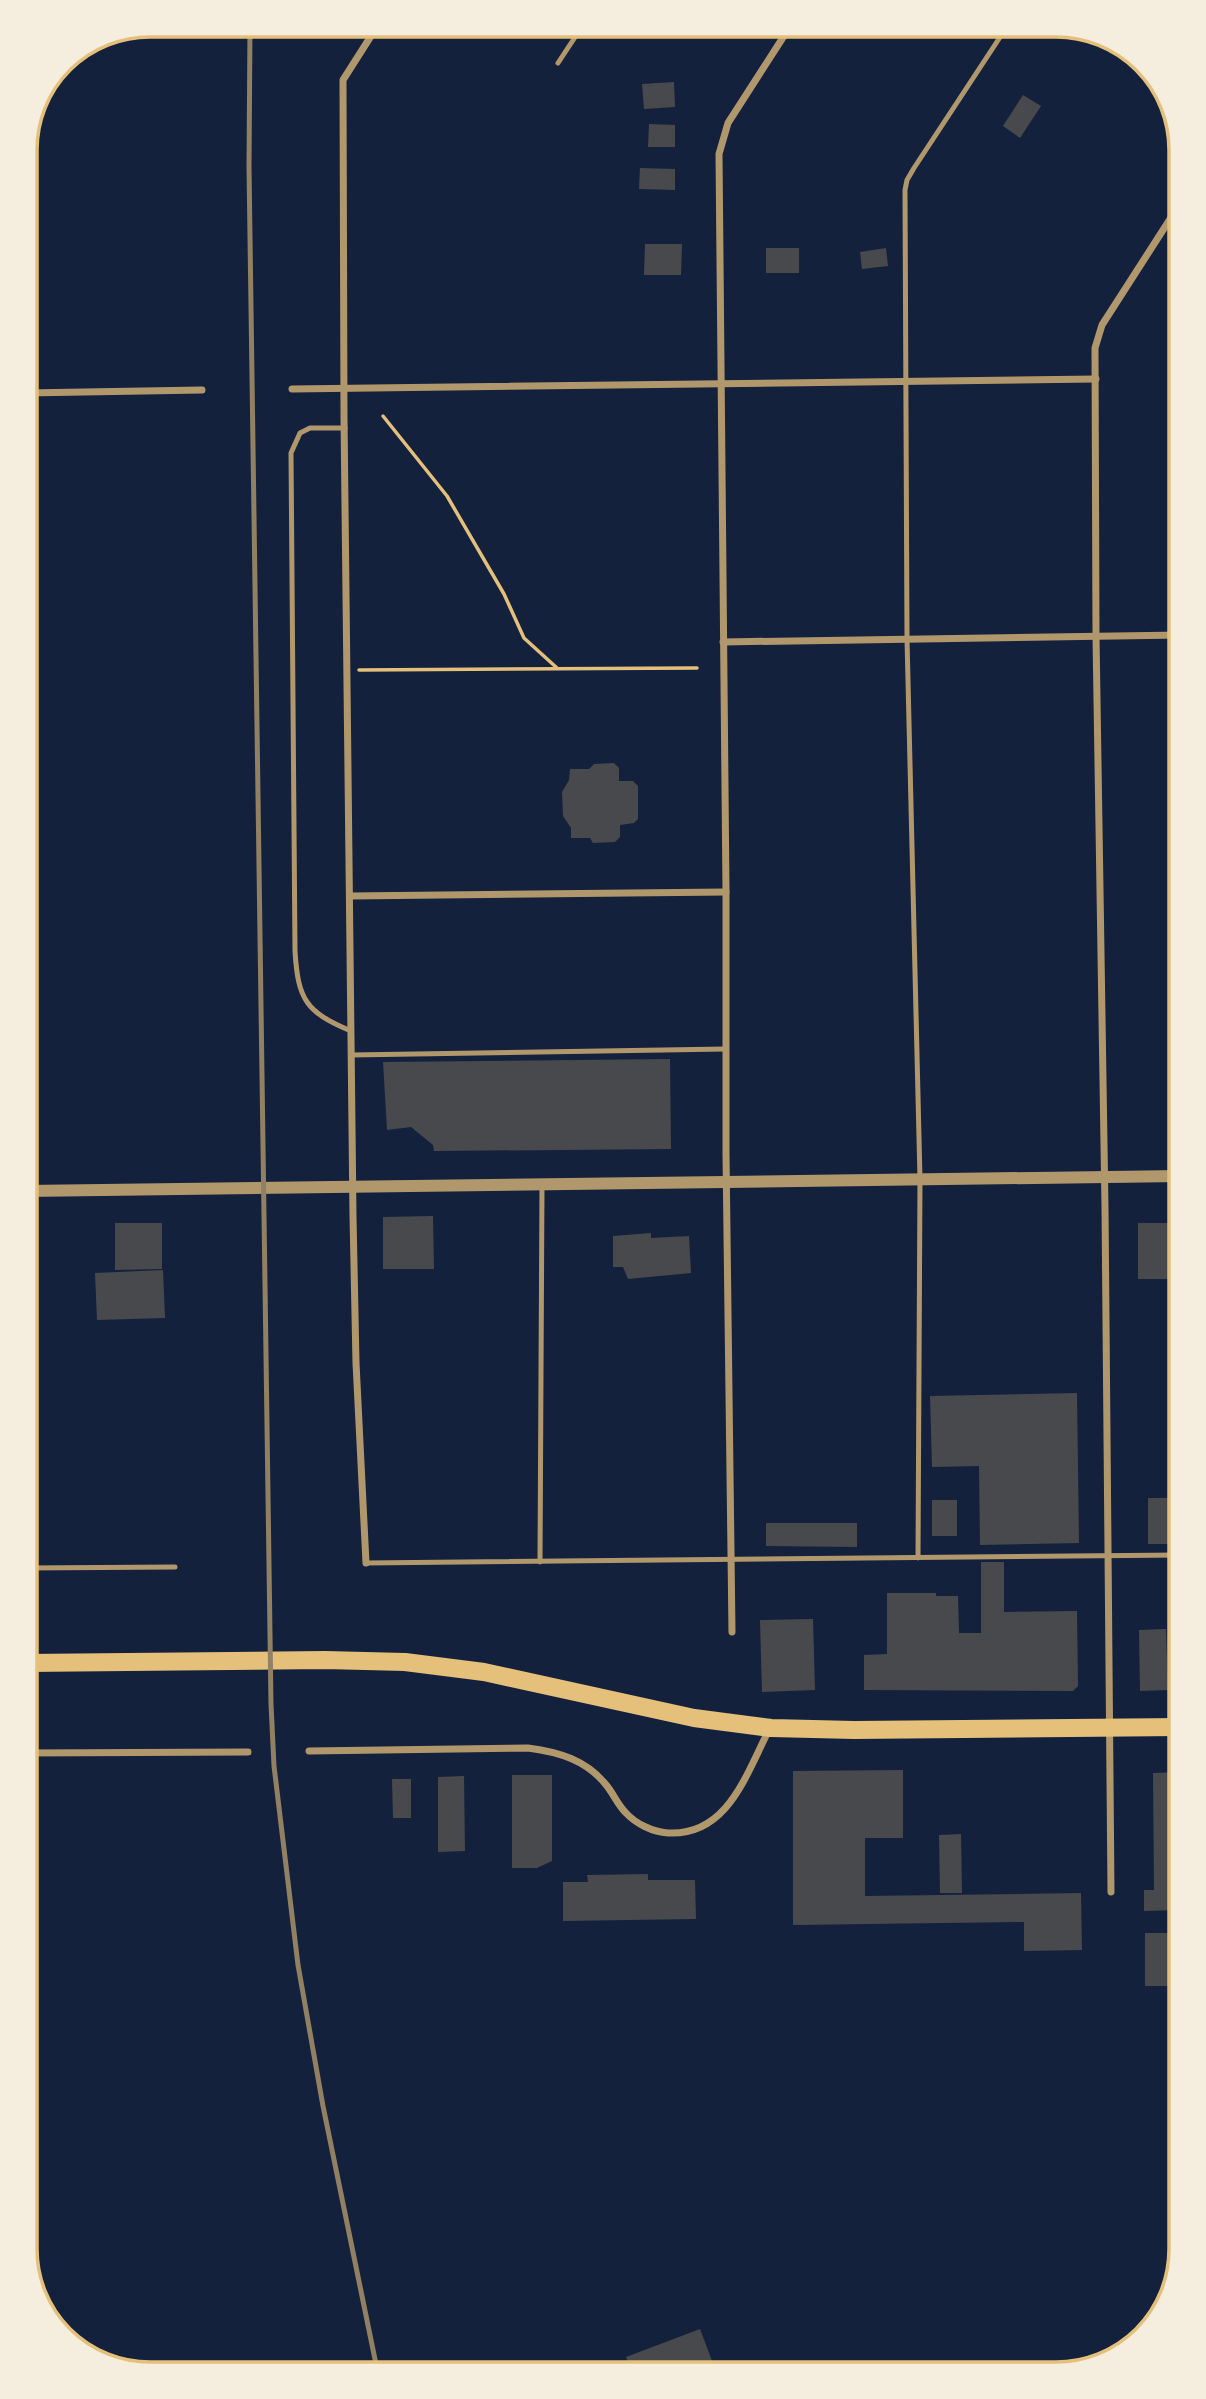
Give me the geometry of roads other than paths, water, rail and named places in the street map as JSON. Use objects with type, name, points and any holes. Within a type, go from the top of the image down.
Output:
[{"type":"main road","points":[[37,1663],[325,1660],[405,1662],[484,1672],[694,1718],[771,1728],[853,1730],[1169,1727]]},
{"type":"street","points":[[366,1563],[356,1363],[353,1188],[343,80],[370,37]]},
{"type":"street","points":[[732,1632],[719,154],[728,123],[783,37]]},
{"type":"street","points":[[1111,1892],[1095,348],[1102,325],[1169,221]]},
{"type":"street","points":[[292,389],[1096,379]]},
{"type":"street","points":[[37,393],[202,390]]},
{"type":"street","points":[[723,642],[1169,635]]},
{"type":"street","points":[[350,896],[726,892]]},
{"type":"street","points":[[37,1192],[1169,1176]]},
{"type":"street","points":[[309,1751],[528,1748],[556,1752],[580,1762],[594,1773],[626,1814],[646,1827],[663,1833],[680,1833],[705,1826],[726,1810],[771,1728]]},
{"type":"street","points":[[37,1753],[248,1752]]},
{"type":"lane","points":[[558,63],[575,37]]},
{"type":"lane","points":[[918,1558],[920,1180],[907,639],[904,205],[907,180],[1000,37]]},
{"type":"lane","points":[[345,428],[310,428],[300,433],[292,453],[295,951],[299,986],[312,1009],[324,1019],[351,1031]]},
{"type":"lane","points":[[351,1055],[725,1049]]},
{"type":"lane","points":[[540,1562],[542,1186]]},
{"type":"lane","points":[[366,1563],[1169,1555]]},
{"type":"lane","points":[[37,1568],[175,1567]]},
{"type":"railway","points":[[250,37],[249,167],[274,1766],[298,1965],[323,2106],[376,2362]]}]
